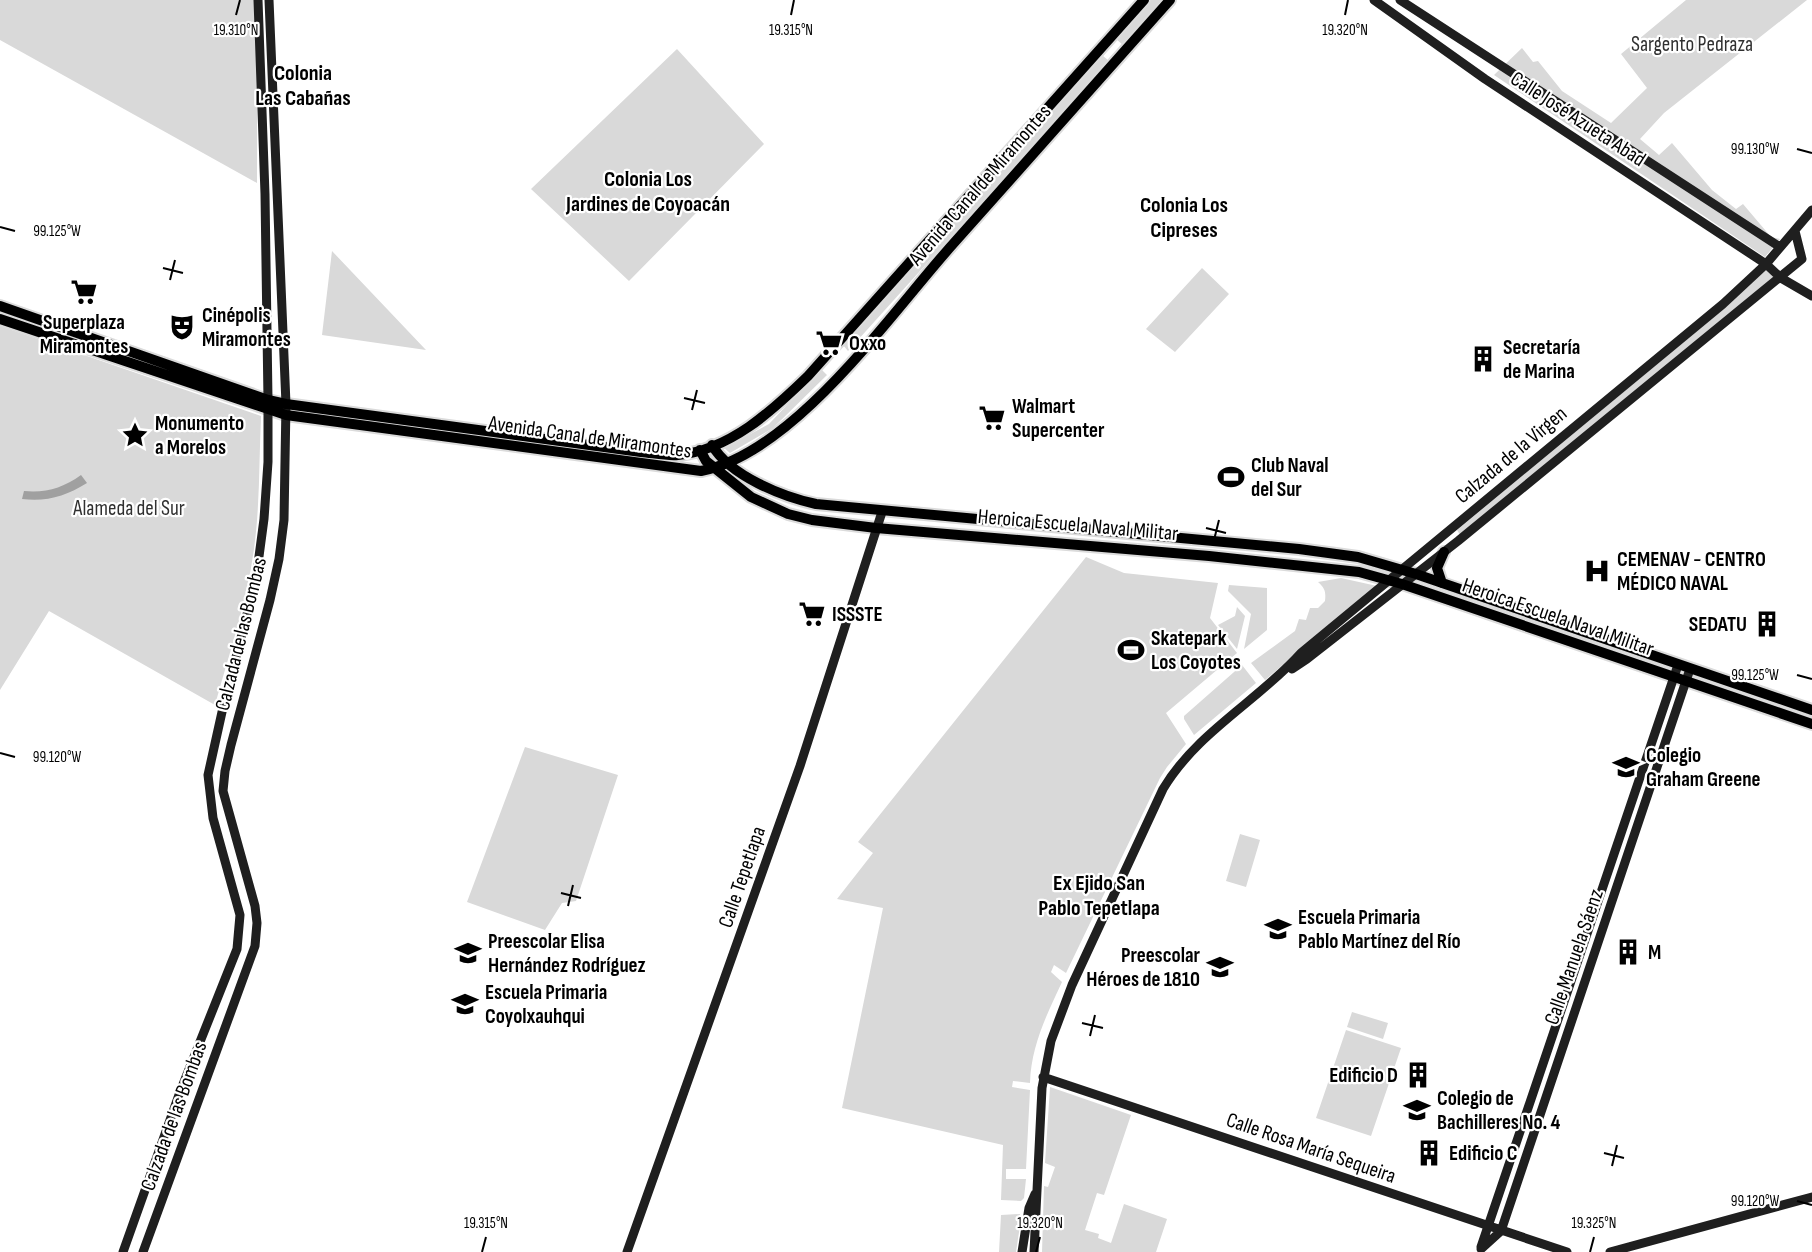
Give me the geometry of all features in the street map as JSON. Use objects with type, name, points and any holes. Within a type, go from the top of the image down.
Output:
[{"type":"main road","name":"Calzada de las Bombas","points":[[123,1252],[180,1092],[237,950],[240,915],[213,818],[208,775],[256,579],[264,519],[268,405],[258,0]]},
{"type":"main road","name":"Calzada de las Bombas","points":[[142,1252],[255,946],[257,923],[255,906],[227,810],[223,781],[270,600],[285,520],[286,410],[269,0]]},
{"type":"main road","name":"Avenida Canal de Miramontes","points":[[286,410],[675,455],[700,450],[738,435],[770,411],[808,376],[1144,0]]},
{"type":"main road","name":"Avenida Canal de Miramontes","points":[[0,319],[286,410],[701,471],[715,469],[774,436],[826,389],[1170,0]]},
{"type":"main road","name":"Calle José Azueta Abad","points":[[1374,0],[1485,79],[1766,264],[1781,278],[1812,296]]},
{"type":"main road","name":"Calle José Azueta Abad","points":[[1400,0],[1780,247]]},
{"type":"main road","points":[[1401,19],[1410,17],[1412,12],[1409,6]]},
{"type":"main road","points":[[1439,46],[1437,35],[1448,31]]},
{"type":"main road","points":[[1113,35],[1111,41],[1113,48],[1119,51],[1126,50]]},
{"type":"main road","points":[[1099,51],[1105,49],[1111,51],[1115,57],[1114,63]]},
{"type":"main road","name":"Calzada de la Virgen","points":[[1034,1249],[1043,1077],[1050,1041],[1058,1018],[1163,789],[1176,769],[1197,745],[1281,675],[1301,653],[1723,304],[1766,264],[1812,210]]},
{"type":"main road","points":[[1795,231],[1802,259],[1812,264]]},
{"type":"main road","points":[[264,248],[271,251],[280,265]]},
{"type":"main road","name":"Calzada de la Virgen","points":[[1281,675],[1307,659],[1444,552],[1802,259]]},
{"type":"main road","name":"Avenida Canal de Miramontes","points":[[0,306],[268,405]]},
{"type":"main road","name":"Heroica Escuela Naval Militar","points":[[712,445],[717,454],[763,487],[800,501],[833,507],[1210,540],[1359,557],[1416,574],[1812,710]]},
{"type":"main road","name":"Heroica Escuela Naval Militar","points":[[700,450],[706,461],[751,497],[788,514],[812,520],[876,528],[1209,556],[1359,572],[1402,584],[1812,724]]},
{"type":"main road","name":"Calle Tepetlapa","points":[[627,1252],[804,756],[882,512]]},
{"type":"main road","points":[[264,519],[285,520]]},
{"type":"main road","points":[[1209,556],[1210,540]]},
{"type":"main road","points":[[1442,583],[1437,568],[1444,552]]},
{"type":"main road","name":"Calle Manuela Sáenz","points":[[1480,1251],[1678,665]]},
{"type":"main road","name":"Calle Manuela Sáenz","points":[[1480,1251],[1501,1231],[1690,669]]},
{"type":"main road","name":"Calle Rosa María Sequeira","points":[[1043,1077],[1567,1252]]},
{"type":"main road","name":"Calzada de la Virgen","points":[[1023,1252],[1029,1208],[1037,1192]]},
{"type":"main road","points":[[1610,1252],[1812,1197]]},
{"type":"green space","points":[[0,0],[257,0],[257,183],[0,40]]},
{"type":"green space","points":[[1150,0],[1163,0],[1123,45],[1116,39]]},
{"type":"green space","name":"Sargento Pedraza","points":[[1686,0],[1807,0],[1664,113],[1640,139],[1659,155],[1672,143],[1712,190],[1736,209],[1743,204],[1771,237],[1780,239],[1765,257],[1494,75],[1522,48],[1533,62],[1538,61],[1562,91],[1611,123],[1647,88],[1621,54]]},
{"type":"green space","points":[[677,49],[764,144],[629,281],[531,189]]},
{"type":"green space","points":[[1102,55],[1109,61],[848,351],[843,345]]},
{"type":"green space","points":[[332,251],[426,350],[322,335]]},
{"type":"green space","points":[[1202,268],[1229,294],[1175,352],[1146,329]]},
{"type":"green space","points":[[1766,269],[1775,277],[1460,535],[1457,530],[1727,306]]},
{"type":"green space","name":"Alameda del Sur","points":[[0,326],[261,416],[257,516],[251,569],[215,705],[49,611],[0,690]]},
{"type":"green space","points":[[821,369],[827,375],[773,428],[730,453],[724,448],[769,424]]},
{"type":"green space","points":[[1086,557],[1124,573],[1218,583],[1210,618],[1237,653],[1166,713],[1186,744],[1160,778],[1066,973],[1054,965],[1051,972],[1062,982],[1037,1043],[1030,1083],[1013,1081],[1012,1087],[1030,1090],[1026,1169],[1006,1169],[1006,1179],[1026,1179],[1024,1198],[1021,1201],[1001,1200],[1003,1145],[842,1108],[883,908],[837,899],[873,853],[858,842]]},
{"type":"green space","points":[[1341,578],[1377,586],[1265,680],[1251,663],[1295,631],[1299,619],[1306,620],[1310,608],[1318,608],[1325,601],[1325,590],[1318,582]]},
{"type":"green space","points":[[1229,585],[1267,588],[1267,630],[1244,649],[1251,614],[1228,591]]},
{"type":"green space","points":[[1237,607],[1245,616],[1237,649],[1218,625],[1235,616]]},
{"type":"green space","points":[[1242,665],[1256,683],[1194,735],[1184,716]]},
{"type":"green space","points":[[525,747],[618,775],[576,901],[562,903],[545,930],[467,902]]},
{"type":"green space","points":[[1240,834],[1260,840],[1246,887],[1226,881]]},
{"type":"green space","points":[[1352,1012],[1388,1023],[1383,1039],[1347,1027]]},
{"type":"green space","points":[[1346,1030],[1401,1048],[1371,1136],[1316,1118]]},
{"type":"green space","points":[[1050,1087],[1131,1115],[1104,1195],[1097,1193],[1085,1230],[1099,1234],[1098,1238],[1111,1243],[1124,1204],[1167,1219],[1156,1252],[1042,1252],[1044,1186],[1048,1187],[1055,1167],[1045,1163]]},
{"type":"green space","points":[[1020,1214],[1016,1252],[999,1252],[1001,1215]]},
{"type":"shaded area","points":[[81,475],[87,483],[64,495],[40,500],[22,499],[24,491],[54,489]]},
{"type":"place","name":"Superplaza Miramontes","points":[[84,292]]},
{"type":"place","name":"Cinépolis Miramontes","points":[[182,327]]},
{"type":"place","name":"Oxxo","points":[[829,343]]},
{"type":"place","name":"Secretaría de Marina","points":[[1483,359]]},
{"type":"place","name":"Walmart Supercenter","points":[[992,418]]},
{"type":"place","name":"Monumento a Morelos","points":[[135,435]]},
{"type":"place","name":"Club Naval del Sur","points":[[1231,477]]},
{"type":"place","name":"CEMENAV - CENTRO MÉDICO NAVAL","points":[[1597,571]]},
{"type":"place","name":"ISSSTE","points":[[812,614]]},
{"type":"place","name":"SEDATU","points":[[1767,624]]},
{"type":"place","name":"Skatepark Los Coyotes","points":[[1131,650]]},
{"type":"place","name":"Colegio Graham Greene","points":[[1626,767]]},
{"type":"place","name":"Escuela Primaria Pablo Martínez del Río","points":[[1278,929]]},
{"type":"place","name":"M","points":[[1628,952]]},
{"type":"place","name":"Preescolar Elisa Hernández Rodríguez","points":[[468,953]]},
{"type":"place","name":"Preescolar Héroes de 1810","points":[[1220,967]]},
{"type":"place","name":"Escuela Primaria Coyolxauhqui","points":[[465,1004]]},
{"type":"place","name":"Edificio D","points":[[1418,1075]]},
{"type":"place","name":"Colegio de Bachilleres No. 4","points":[[1417,1110]]},
{"type":"place","name":"Edificio C","points":[[1429,1153]]},
{"type":"district","name":"Colonia Las Cabañas","points":[[303,86]]},
{"type":"district","name":"Colonia Los Jardines de Coyoacán","points":[[648,192]]},
{"type":"district","name":"Colonia Los Cipreses","points":[[1184,218]]},
{"type":"district","name":"Ex Ejido San Pablo Tepetlapa","points":[[1099,896]]}]
